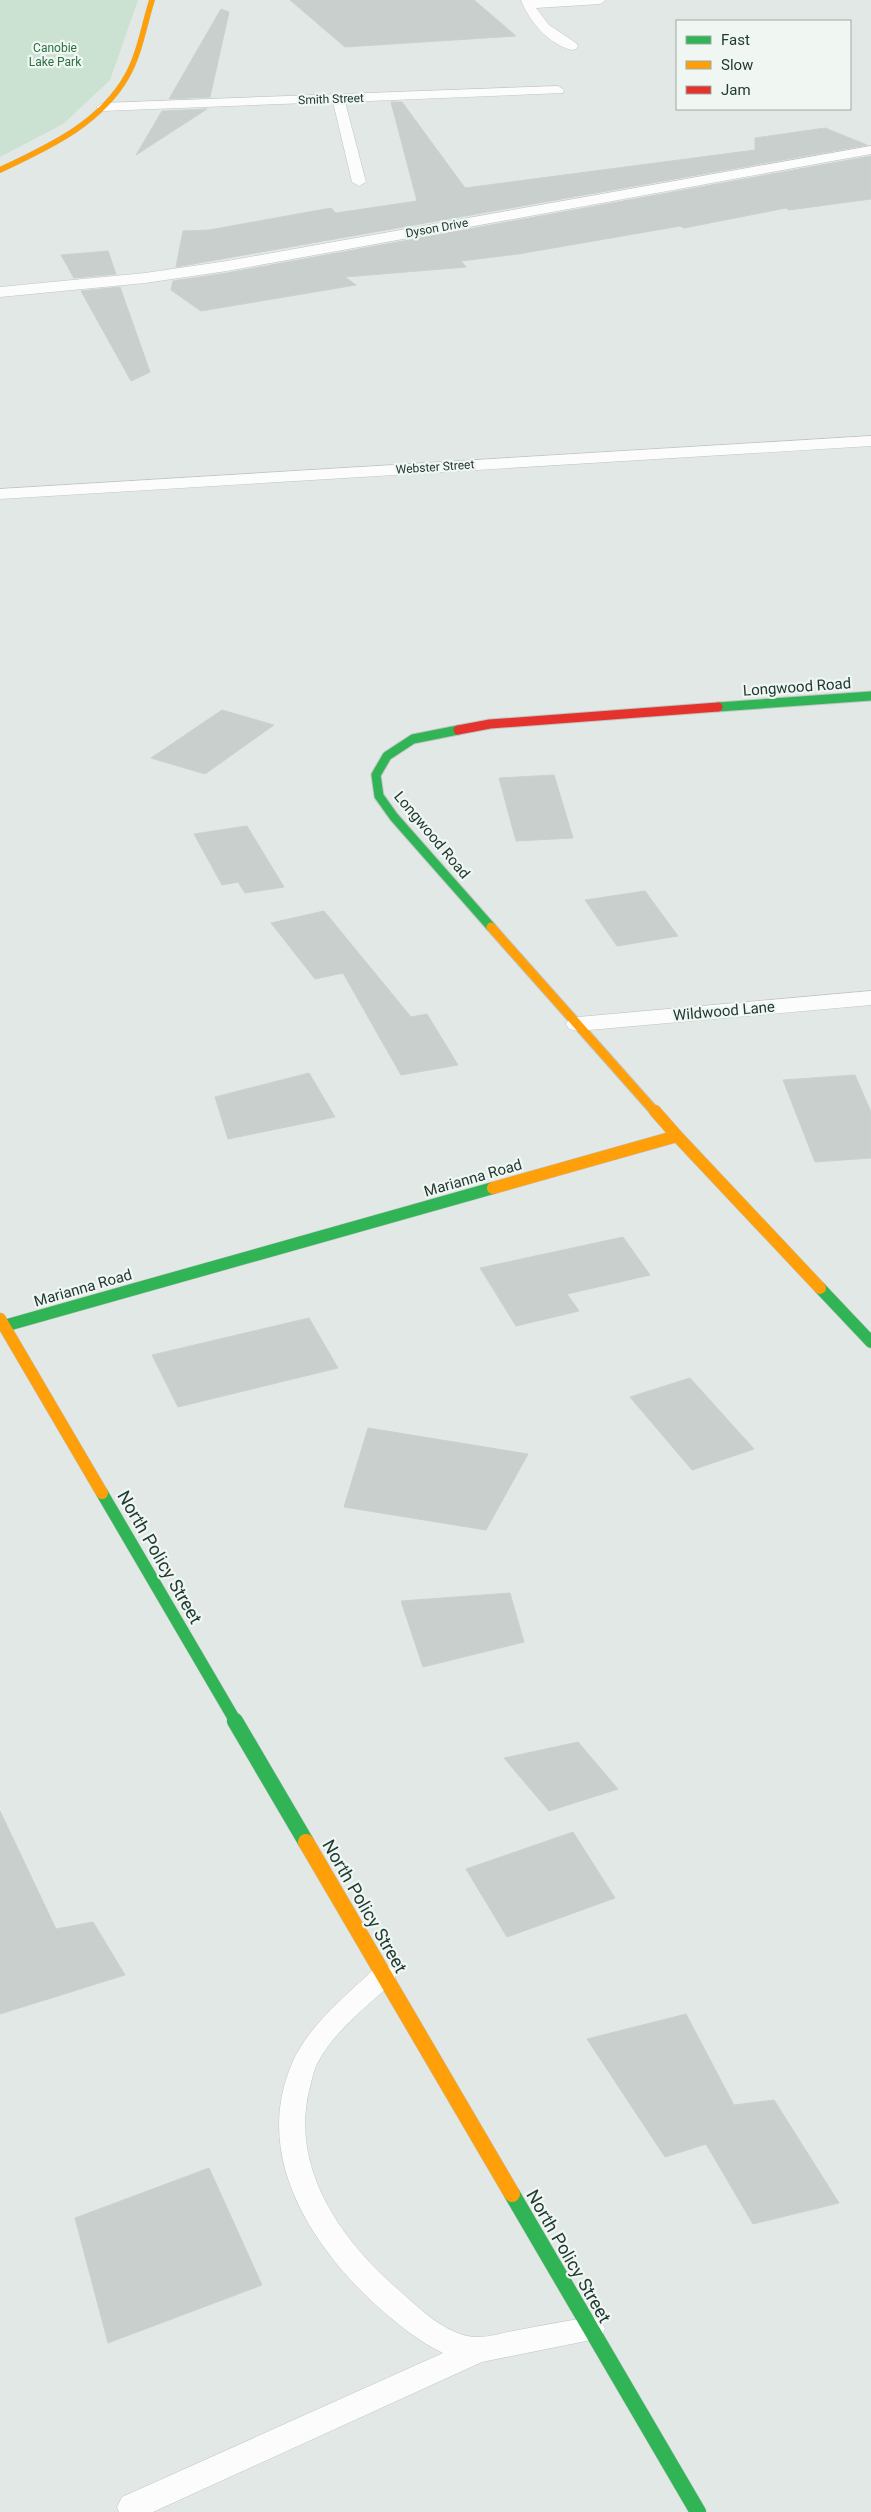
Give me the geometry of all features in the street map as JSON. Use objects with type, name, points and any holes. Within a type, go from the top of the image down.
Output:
[{"type":"street","points":[[0,170],[72,132],[103,107],[118,91],[127,76],[152,0]]},
{"type":"street","points":[[527,2],[600,0]]},
{"type":"street","points":[[527,2],[545,29],[572,46]]},
{"type":"street","name":"Smith Street","points":[[103,107],[558,90]]},
{"type":"street","points":[[338,98],[359,182]]},
{"type":"street","name":"Dyson Drive","points":[[0,292],[100,283],[227,266],[871,150]]},
{"type":"street","name":"Webster Street","points":[[0,494],[871,441]]},
{"type":"street","name":"Longwood Road","points":[[677,1136],[389,810],[379,796],[376,776],[387,756],[413,739],[490,724],[871,696]]},
{"type":"street","name":"Wildwood Lane","points":[[578,1024],[871,998]]},
{"type":"street","points":[[677,1136],[871,1342]]},
{"type":"street","name":"Marianna Road","points":[[2,1322],[677,1136]]},
{"type":"street","name":"North Policy Street","points":[[2,1322],[698,2512]]},
{"type":"lane","points":[[384,1974],[312,2047],[300,2072],[293,2101],[290,2128],[295,2158],[317,2217],[337,2246],[375,2288],[409,2315],[452,2344],[479,2350]]},
{"type":"lane","points":[[132,2507],[479,2350],[591,2329]]},
{"type":"green space","name":"Canobie Lake Park","points":[[0,0],[138,0],[110,80],[63,124],[0,157]]},
{"type":"building","points":[[290,0],[474,0],[516,36],[345,47]]},
{"type":"building","points":[[221,9],[229,12],[210,97],[169,99]]},
{"type":"building","points":[[391,102],[402,102],[465,188],[755,150],[755,138],[825,128],[867,145],[176,267],[183,231],[209,230],[331,208],[336,213],[417,201]]},
{"type":"building","points":[[207,109],[136,155],[162,111]]},
{"type":"building","points":[[871,156],[871,199],[789,210],[786,208],[684,228],[680,226],[518,254],[461,261],[466,267],[345,277],[356,285],[201,311],[171,290],[173,281],[227,273]]},
{"type":"building","points":[[108,251],[116,274],[74,278],[61,255]]},
{"type":"building","points":[[120,287],[150,372],[131,381],[81,291]]},
{"type":"building","points":[[222,710],[274,725],[205,774],[151,758]]},
{"type":"building","points":[[554,775],[573,838],[516,841],[499,778]]},
{"type":"building","points":[[247,826],[284,887],[245,893],[238,882],[222,885],[194,834]]},
{"type":"building","points":[[645,891],[678,936],[617,946],[585,900]]},
{"type":"building","points":[[324,911],[411,1017],[427,1014],[458,1065],[401,1075],[343,973],[315,979],[271,923]]},
{"type":"building","points":[[309,1073],[335,1117],[228,1139],[215,1097]]},
{"type":"building","points":[[855,1075],[871,1112],[871,1158],[815,1162],[783,1080]]},
{"type":"building","points":[[623,1237],[650,1275],[567,1294],[579,1311],[516,1326],[480,1268]]},
{"type":"building","points":[[309,1318],[338,1368],[178,1407],[152,1355]]},
{"type":"building","points":[[690,1378],[754,1449],[692,1470],[630,1397]]},
{"type":"building","points":[[368,1428],[528,1454],[486,1530],[344,1507]]},
{"type":"building","points":[[510,1593],[524,1642],[423,1667],[401,1601]]},
{"type":"building","points":[[578,1742],[618,1789],[549,1811],[504,1758]]},
{"type":"building","points":[[0,1811],[56,1929],[93,1922],[125,1975],[0,2014]]},
{"type":"building","points":[[573,1832],[615,1898],[507,1937],[466,1869]]},
{"type":"building","points":[[686,2014],[734,2105],[774,2100],[839,2203],[753,2224],[706,2144],[665,2157],[587,2039]]},
{"type":"building","points":[[209,2168],[262,2285],[108,2343],[75,2218]]},
{"type":"traffic: fast","points":[[718,707],[871,696]]},
{"type":"traffic: fast","points":[[458,730],[413,739],[387,756],[376,775],[379,796],[394,817],[491,927]]},
{"type":"traffic: fast","points":[[4,1326],[493,1188]]},
{"type":"traffic: fast","points":[[820,1288],[871,1342]]},
{"type":"traffic: fast","points":[[102,1493],[306,1842]]},
{"type":"traffic: fast","points":[[512,2194],[698,2512]]},
{"type":"traffic: slow","points":[[0,170],[71,133],[103,108],[127,76],[138,48],[152,0]]},
{"type":"traffic: slow","points":[[491,927],[677,1136]]},
{"type":"traffic: slow","points":[[493,1188],[677,1136],[820,1288]]},
{"type":"traffic: slow","points":[[0,1319],[102,1493]]},
{"type":"traffic: slow","points":[[306,1842],[512,2194]]},
{"type":"traffic: jam","points":[[458,730],[490,724],[718,707]]}]
